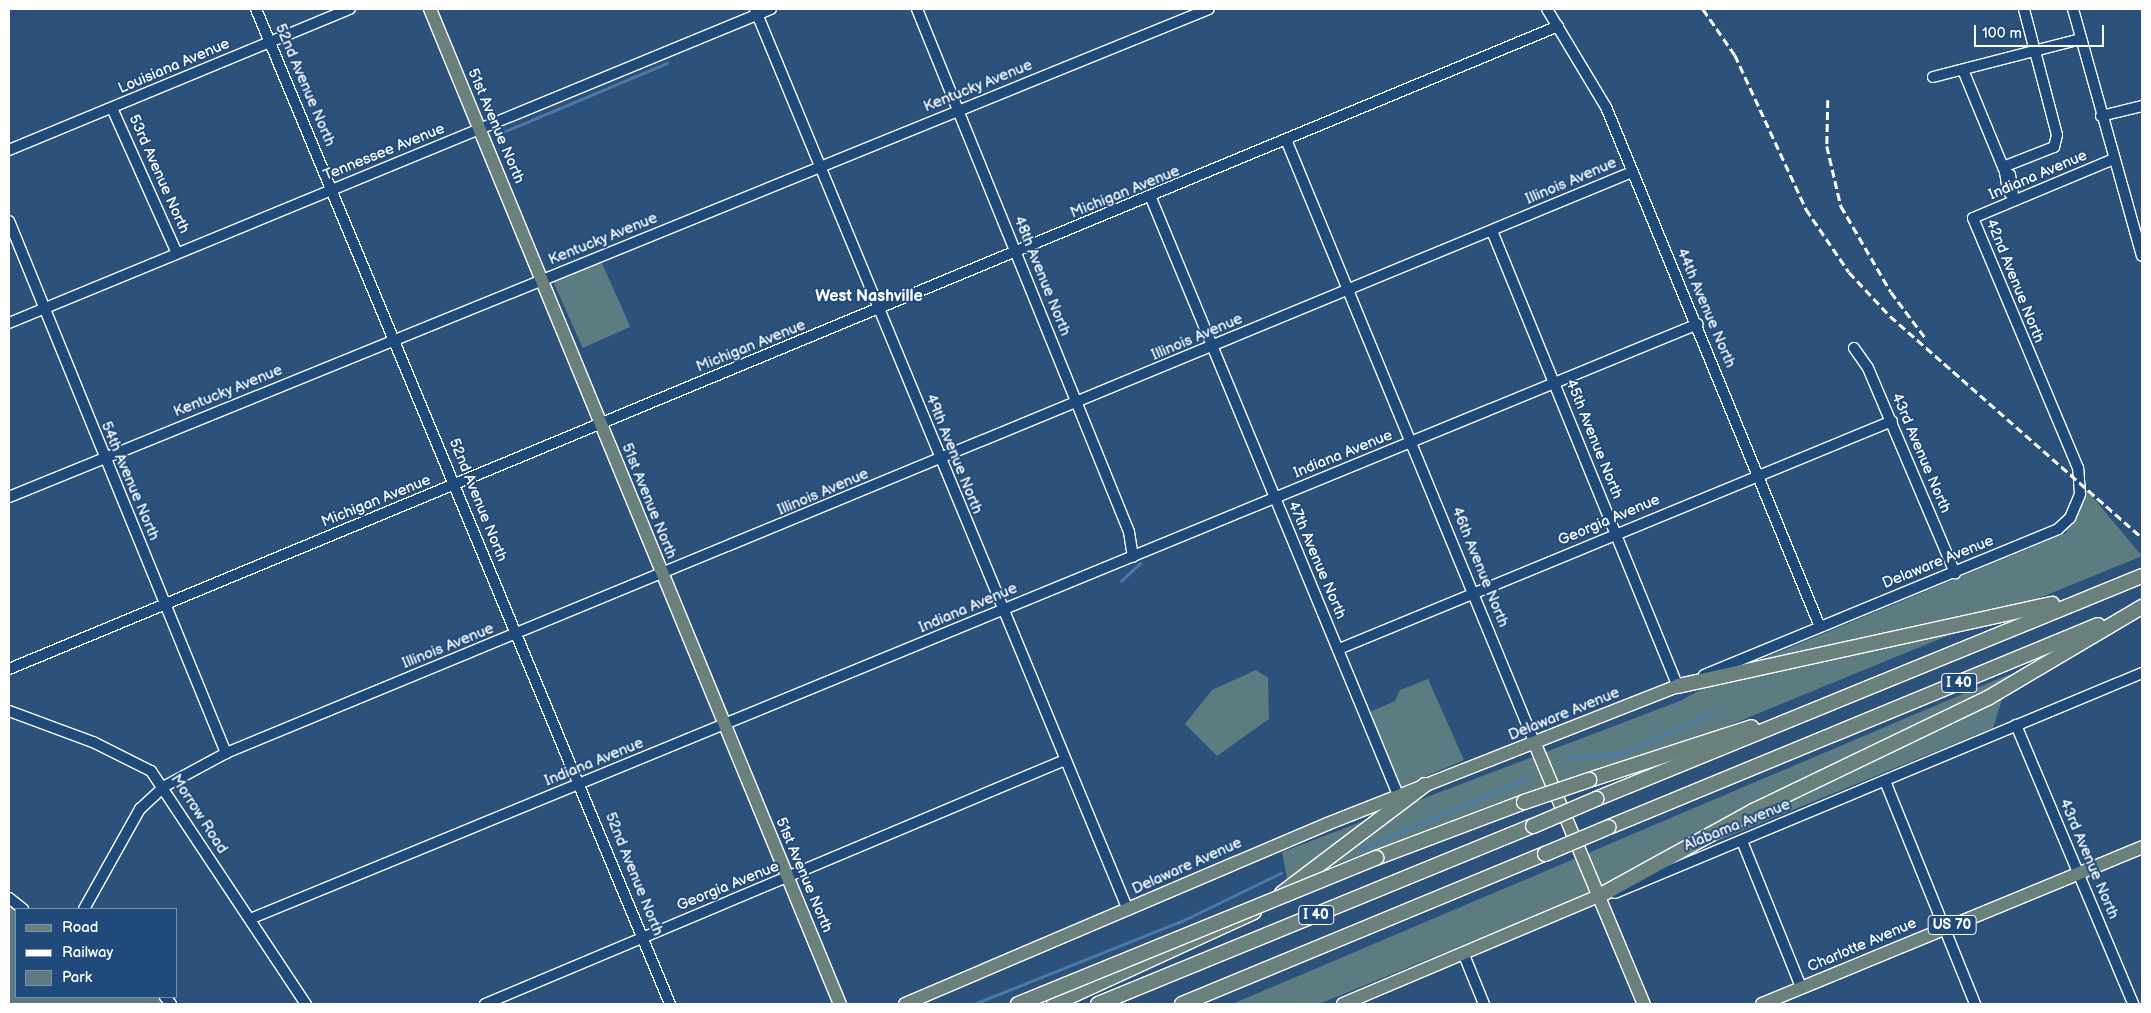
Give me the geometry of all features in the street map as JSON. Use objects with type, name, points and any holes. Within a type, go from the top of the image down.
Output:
[{"type":"highway","name":"I 40","points":[[1098,1004],[1798,715],[2142,576]]},
{"type":"highway","points":[[1678,686],[2094,594]]},
{"type":"highway","points":[[1599,896],[1753,810],[1988,698],[2142,607]]},
{"type":"highway","name":"I 40","points":[[1182,1004],[2142,607]]},
{"type":"highway","points":[[1018,1004],[1376,858],[1524,802],[1719,736],[1798,715]]},
{"type":"highway","points":[[1054,1004],[1246,918],[1425,785]]},
{"type":"highway","points":[[1188,1004],[1210,993]]},
{"type":"main road","name":"51st Avenue North","points":[[430,9],[601,423],[661,575],[840,1004]]},
{"type":"main road","name":"Delaware Avenue","points":[[905,1004],[1128,910],[1264,850],[1398,795],[1535,744],[1678,686]]},
{"type":"main road","name":"46th Avenue North","points":[[1535,744],[1644,1004]]},
{"type":"main road","name":"Charlotte Avenue","points":[[1762,1004],[2142,847]]},
{"type":"main road","name":"Alabama Avenue","points":[[1342,1004],[1464,955],[1599,896]]},
{"type":"street","name":"52nd Avenue North","points":[[256,9],[396,339],[670,1004]]},
{"type":"street","name":"Louisiana Avenue","points":[[9,150],[350,9]]},
{"type":"street","name":"Tennessee Avenue","points":[[9,323],[479,129],[756,12],[771,9]]},
{"type":"street","name":"48th Avenue North","points":[[917,9],[1129,532],[1133,557]]},
{"type":"street","name":"Kentucky Avenue","points":[[9,497],[1209,9]]},
{"type":"street","name":"44th Avenue North","points":[[1547,9],[1606,107],[1759,472],[1820,627]]},
{"type":"street","points":[[2004,169],[2054,147],[2057,135],[2024,9]]},
{"type":"street","points":[[2073,9],[2101,116],[2142,256]]},
{"type":"street","name":"49th Avenue North","points":[[756,12],[939,459],[1004,609],[1064,760],[1128,910]]},
{"type":"street","name":"Michigan Avenue","points":[[9,669],[167,602],[456,485],[601,423],[880,311],[1015,252],[1287,142],[1558,26]]},
{"type":"street","points":[[1933,77],[2080,39]]},
{"type":"street","points":[[1963,70],[2004,169],[2008,191],[2014,197]]},
{"type":"street","points":[[2101,116],[2142,106]]},
{"type":"street","name":"53rd Avenue North","points":[[112,108],[178,253]]},
{"type":"street","name":"46th Avenue North","points":[[1287,142],[1535,744]]},
{"type":"street","name":"Indiana Avenue","points":[[1973,218],[2014,197],[2114,159]]},
{"type":"street","name":"Illinois Avenue","points":[[85,908],[140,809],[165,786],[226,753],[661,575],[1632,172]]},
{"type":"street","name":"47th Avenue North","points":[[1151,198],[1211,347],[1339,649],[1398,795]]},
{"type":"street","name":"42nd Avenue North","points":[[1973,218],[2028,356]]},
{"type":"street","name":"54th Avenue North","points":[[9,220],[103,459],[167,602],[226,753]]},
{"type":"street","name":"45th Avenue North","points":[[1492,231],[1678,686]]},
{"type":"street","name":"Indiana Avenue","points":[[250,919],[1698,324]]},
{"type":"street","name":"43rd Avenue North","points":[[1854,348],[1868,368],[1955,574]]},
{"type":"street","name":"Delaware Avenue","points":[[1678,686],[1955,574],[2058,529],[2077,504],[2078,468],[2028,356]]},
{"type":"street","name":"Georgia Avenue","points":[[1339,649],[1474,595],[1759,472],[1892,422]]},
{"type":"street","name":"Alabama Avenue","points":[[1599,896],[1742,841],[2142,674]]},
{"type":"street","name":"Morrow Road","points":[[9,711],[130,759],[152,771],[165,786],[306,1004]]},
{"type":"street","name":"43rd Avenue North","points":[[2016,725],[2133,1004]]},
{"type":"street","name":"Georgia Avenue","points":[[485,1004],[788,878],[1064,760]]},
{"type":"street","points":[[1885,781],[1975,1004]]},
{"type":"street","points":[[1742,841],[1802,987]]},
{"type":"street","points":[[9,898],[21,908]]},
{"type":"street","points":[[1464,955],[1484,1004]]},
{"type":"green space","points":[[601,261],[630,327],[583,348],[553,282]]},
{"type":"green space","points":[[2081,483],[2142,556],[1708,734],[1497,803],[1288,883],[1282,852],[1680,701],[1743,667],[2066,533]]},
{"type":"green space","points":[[1256,670],[1268,678],[1269,719],[1217,756],[1185,724],[1212,690]]},
{"type":"green space","points":[[2010,674],[1993,728],[1319,1004],[1232,1004]]},
{"type":"green space","points":[[1428,679],[1464,760],[1401,787],[1370,712],[1395,701],[1400,690]]},
{"type":"green space","points":[[9,898],[15,908],[15,998],[166,998],[171,1004],[9,1004]]},
{"type":"waterway","points":[[503,132],[667,63]]},
{"type":"waterway","points":[[1121,581],[1140,563]]},
{"type":"waterway","points":[[1563,757],[1621,754],[1713,713]]},
{"type":"waterway","points":[[1362,849],[1529,777]]},
{"type":"waterway","points":[[974,1004],[1182,921],[1281,873]]},
{"type":"railway","points":[[1703,9],[1735,55],[1806,209],[1849,272],[1890,316],[2142,537]]},
{"type":"railway","points":[[1828,100],[1827,146],[1841,206],[1891,292],[1927,340]]},
{"type":"district","name":"West Nashville","points":[[869,297]]}]
